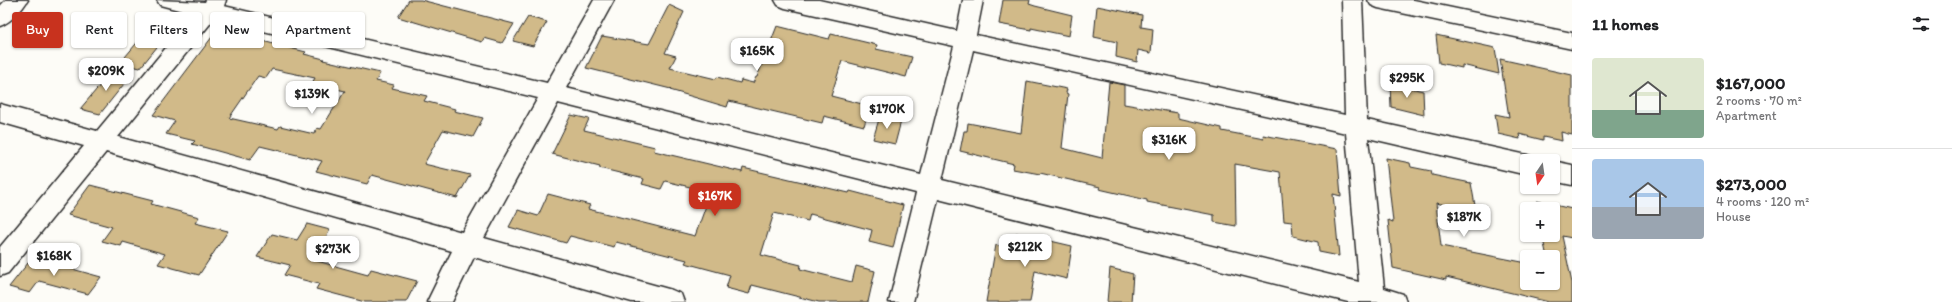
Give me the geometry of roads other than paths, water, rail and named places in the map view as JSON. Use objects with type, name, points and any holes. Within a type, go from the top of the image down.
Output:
[{"type":"street","points":[[0,18],[18,0]]},
{"type":"street","points":[[167,0],[213,5],[552,93],[930,186],[1373,299],[1394,302]]},
{"type":"street","points":[[439,302],[468,244],[604,0]]},
{"type":"street","points":[[785,0],[965,42],[1356,125],[1520,163]]},
{"type":"street","points":[[901,302],[965,42],[973,0]]},
{"type":"street","points":[[1352,0],[1356,125],[1373,299]]},
{"type":"street","points":[[1378,0],[1572,41]]},
{"type":"street","points":[[0,265],[213,5]]},
{"type":"street","points":[[0,113],[672,302]]},
{"type":"street","points":[[1560,172],[1572,175]]}]
